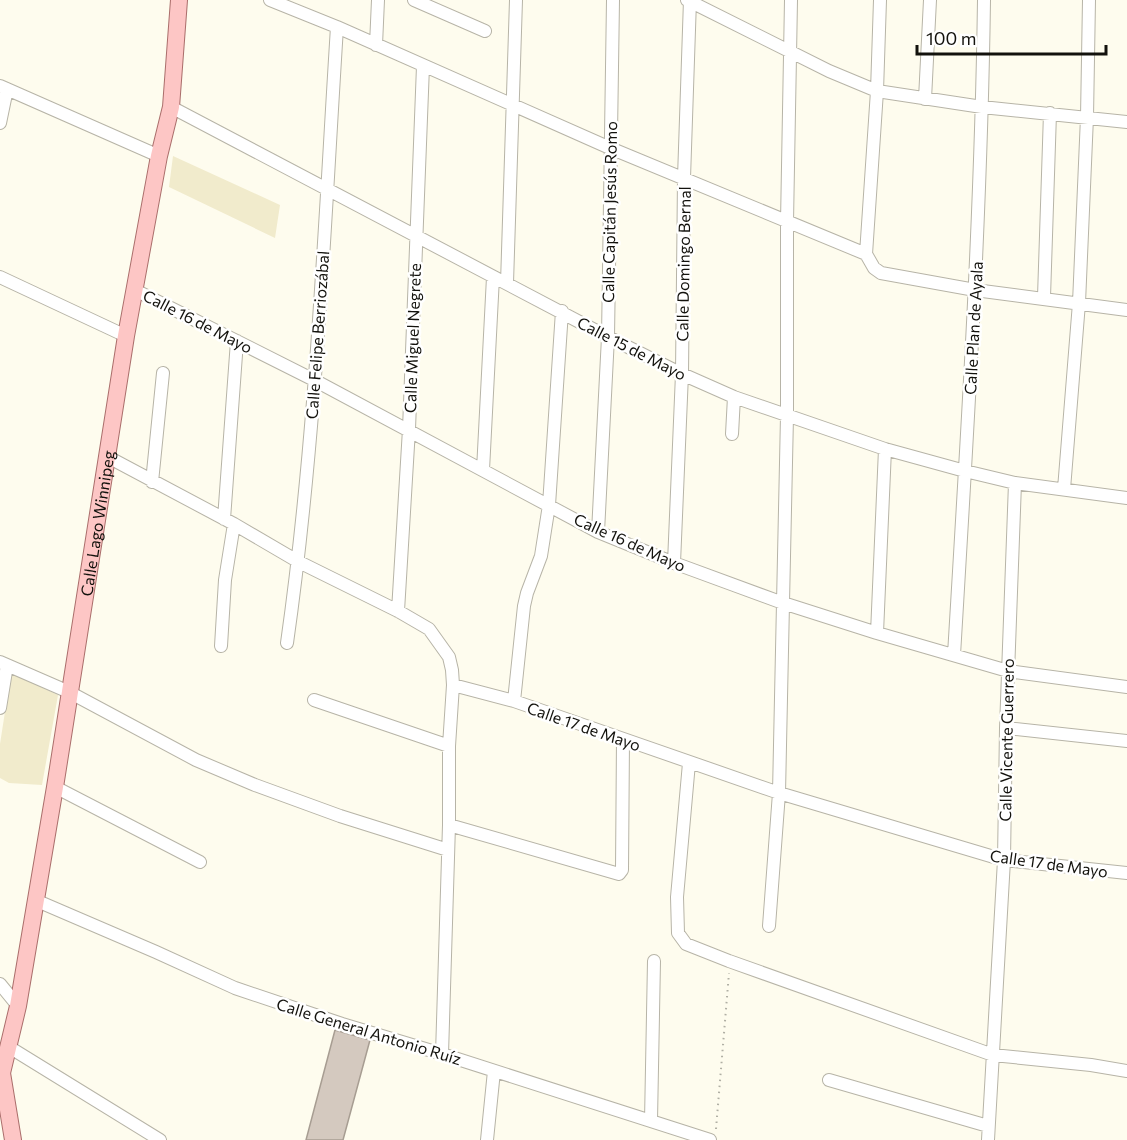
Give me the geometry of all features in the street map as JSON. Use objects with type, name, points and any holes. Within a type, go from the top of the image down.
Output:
[{"type":"main road","name":"Calle Lago Winnipeg","points":[[13,1140],[2,1073],[18,1006],[55,787],[126,336],[159,156],[171,107],[179,0]]},
{"type":"street","points":[[270,0],[337,27],[610,148],[866,254]]},
{"type":"street","points":[[376,45],[378,0]]},
{"type":"street","points":[[414,0],[485,31]]},
{"type":"street","points":[[507,283],[516,0]]},
{"type":"street","name":"Calle Capitán Jesús Romo","points":[[598,532],[608,337],[614,0]]},
{"type":"street","points":[[769,926],[779,793],[788,416],[791,0]]},
{"type":"street","points":[[880,0],[878,91],[866,254],[874,268],[881,273],[975,290],[1044,297],[1127,310]]},
{"type":"street","points":[[925,99],[930,0]]},
{"type":"street","name":"Calle Plan de Ayala","points":[[954,656],[975,290],[984,0]]},
{"type":"street","points":[[1064,489],[1078,303],[1089,0]]},
{"type":"street","points":[[689,1],[829,71],[878,91],[925,99],[1127,122]]},
{"type":"street","name":"Calle Domingo Bernal","points":[[674,563],[682,374],[689,1]]},
{"type":"street","name":"Calle Felipe Berriozábal","points":[[287,643],[298,562],[314,380],[337,27]]},
{"type":"street","name":"Calle Miguel Negrete","points":[[398,611],[417,237],[423,66]]},
{"type":"street","points":[[0,123],[3,88],[159,156]]},
{"type":"street","name":"Calle 15 de Mayo","points":[[171,107],[608,337],[734,397],[885,449],[964,471],[1015,483],[1127,498]]},
{"type":"street","points":[[1044,297],[1050,113]]},
{"type":"street","points":[[0,276],[126,336]]},
{"type":"street","points":[[483,470],[493,277]]},
{"type":"street","name":"Calle 16 de Mayo","points":[[135,290],[408,429],[598,532],[674,563],[783,603],[1008,671],[1127,687]]},
{"type":"street","points":[[514,701],[525,600],[541,556],[549,505],[562,311]]},
{"type":"street","points":[[221,646],[237,341]]},
{"type":"street","points":[[153,482],[163,373]]},
{"type":"street","points":[[732,434],[734,397]]},
{"type":"street","points":[[877,633],[885,449]]},
{"type":"street","points":[[108,457],[298,562],[398,611],[429,629],[449,657],[453,685],[449,746],[442,1054]]},
{"type":"street","name":"Calle Vicente Guerrero","points":[[988,1140],[1004,860],[1006,728],[1015,483]]},
{"type":"street","points":[[0,708],[3,663],[69,692],[196,760],[255,785],[382,831],[448,850]]},
{"type":"street","name":"Calle 17 de Mayo","points":[[453,685],[514,701],[779,793],[1004,860],[1127,873]]},
{"type":"street","points":[[314,700],[449,746]]},
{"type":"street","points":[[1006,728],[1127,741]]},
{"type":"street","points":[[449,825],[617,874],[622,870],[623,739]]},
{"type":"street","points":[[690,763],[677,897],[678,933],[686,944],[993,1055],[1127,1071]]},
{"type":"street","points":[[55,787],[200,862]]},
{"type":"street","name":"Calle General Antonio Ruíz","points":[[35,900],[235,988],[651,1121],[713,1135]]},
{"type":"street","points":[[651,1121],[654,961]]},
{"type":"street","points":[[0,984],[18,1006]]},
{"type":"street","points":[[9,1047],[159,1140]]},
{"type":"street","points":[[487,1140],[494,1071]]},
{"type":"street","points":[[829,1080],[988,1125]]},
{"type":"path","points":[[713,1135],[729,961]]},
{"type":"shaded area","points":[[173,156],[280,205],[275,238],[169,187]]},
{"type":"shaded area","points":[[11,673],[58,695],[42,785],[9,783],[0,778],[0,744]]},
{"type":"building","points":[[335,1030],[370,1040],[343,1140],[306,1140]]}]
